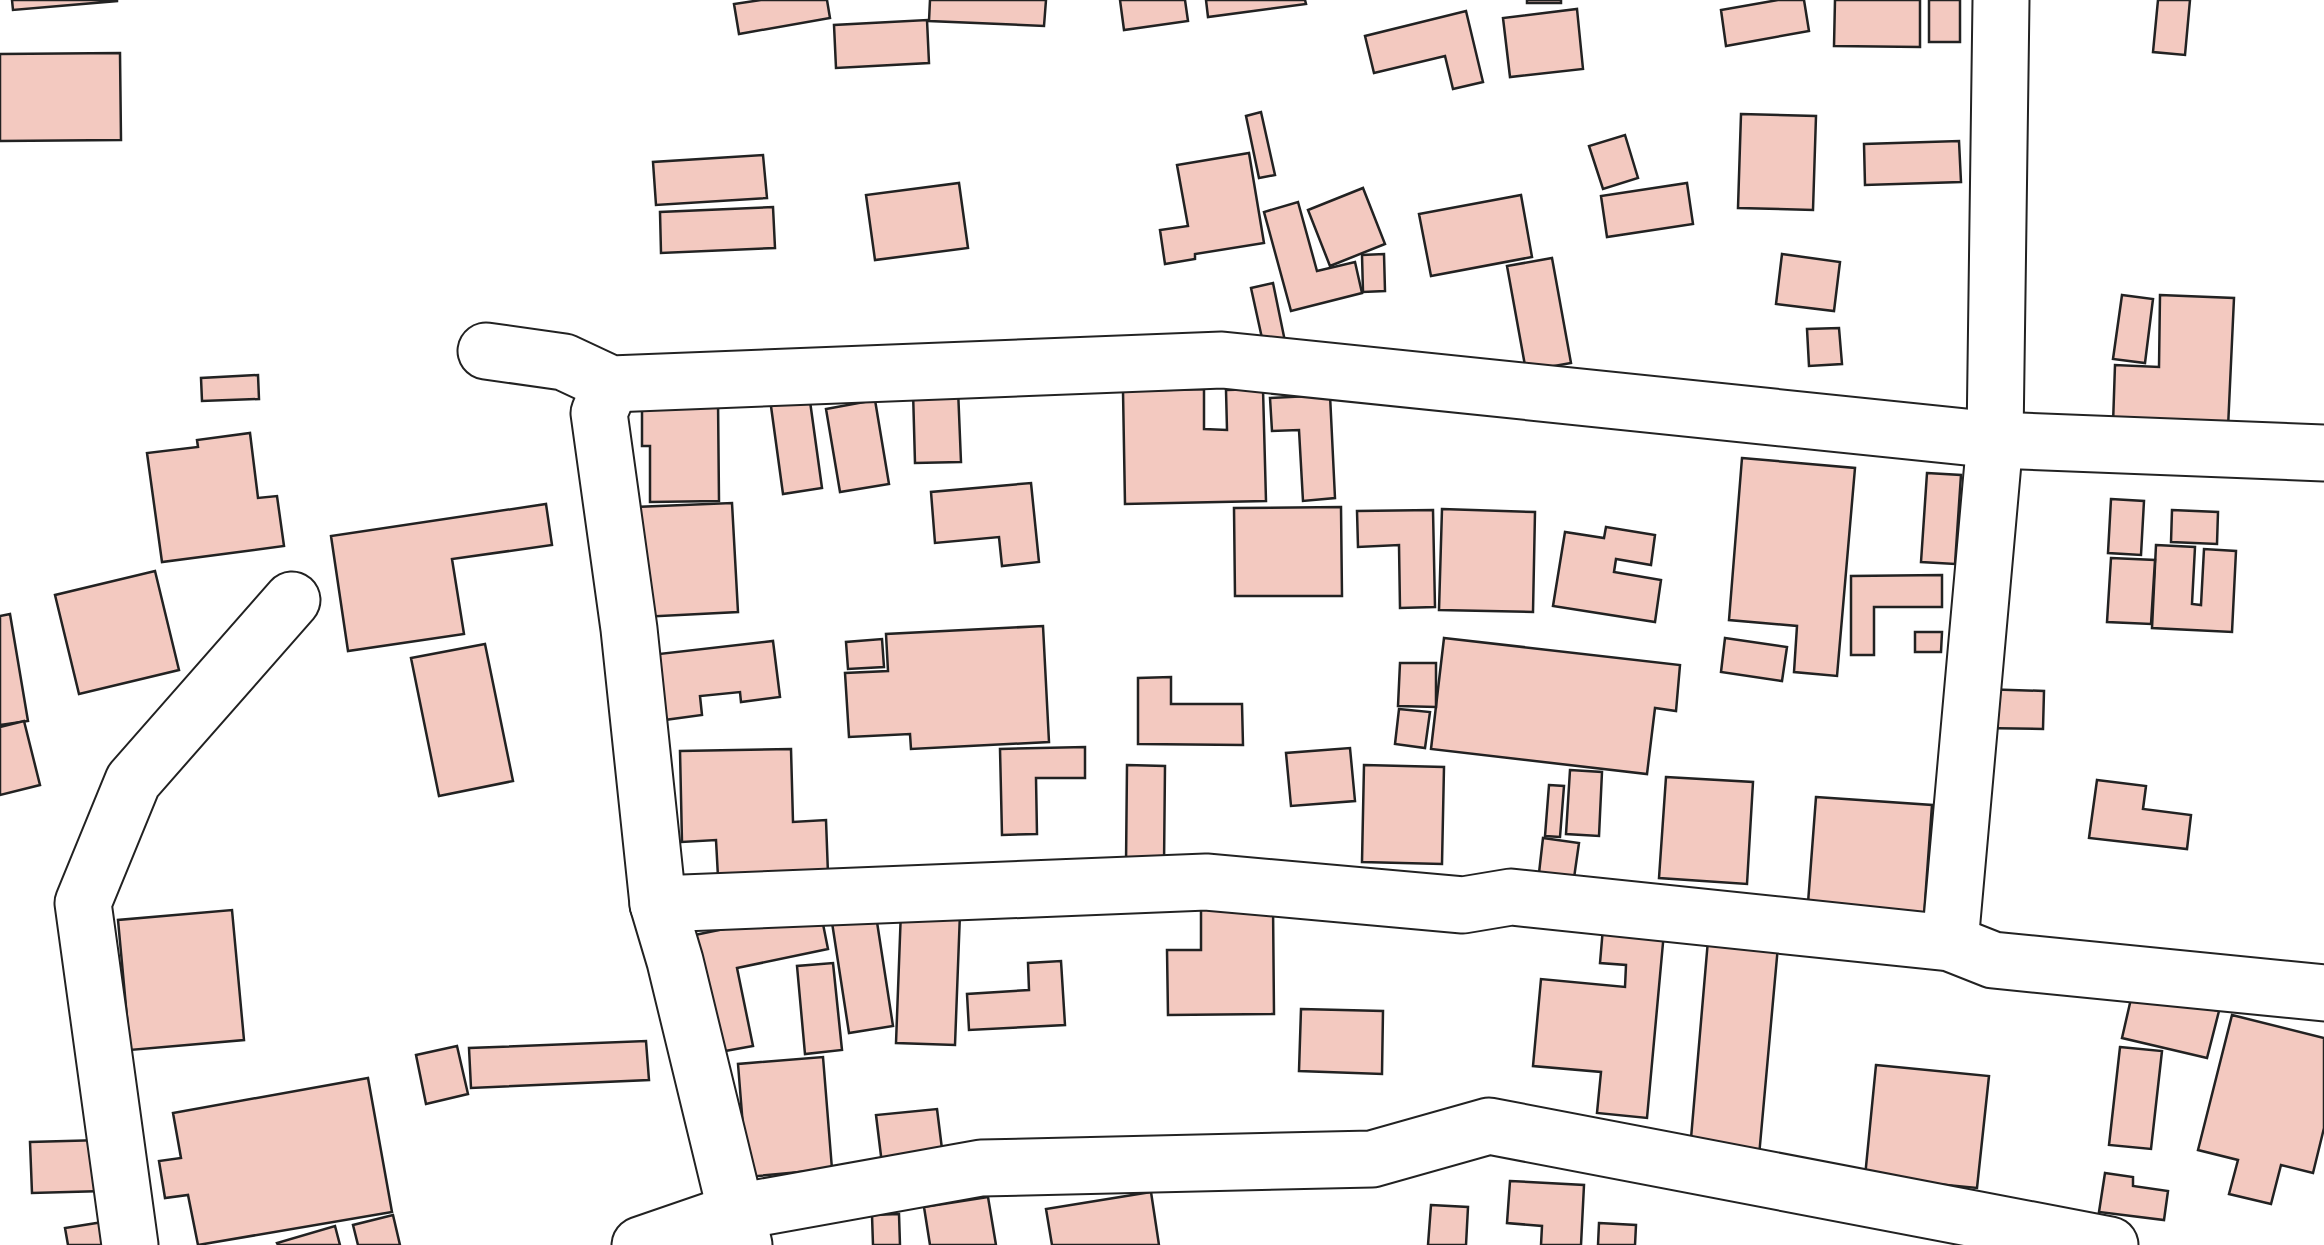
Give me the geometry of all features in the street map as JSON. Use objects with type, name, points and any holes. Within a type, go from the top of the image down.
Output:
[{"type":"street","points":[[1950,944],[1995,440],[2001,0]]},
{"type":"street","points":[[486,352],[564,362],[611,384],[1222,360],[1995,440],[2324,452]]},
{"type":"street","points":[[611,384],[599,413],[628,629],[658,904],[740,1228]]},
{"type":"street","points":[[130,1245],[83,903],[133,781],[292,600]]},
{"type":"street","points":[[658,904],[1206,882],[1462,905],[1512,897],[1950,944],[1993,960],[2324,992]]},
{"type":"street","points":[[640,1245],[740,1228],[981,1168],[1372,1160],[1489,1126],[2110,1245]]},
{"type":"building","points":[[12,0],[117,0],[117,1],[13,10]]},
{"type":"building","points":[[827,0],[830,18],[739,34],[734,4]]},
{"type":"building","points":[[930,0],[1046,0],[1044,26],[929,21]]},
{"type":"building","points":[[1120,0],[1185,0],[1188,21],[1124,30]]},
{"type":"building","points":[[1206,0],[1305,0],[1306,4],[1208,17]]},
{"type":"building","points":[[1561,0],[1561,3],[1527,3]]},
{"type":"building","points":[[1778,0],[1804,0],[1809,31],[1726,46],[1721,10]]},
{"type":"building","points":[[1835,0],[1920,0],[1920,47],[1834,46]]},
{"type":"building","points":[[1929,0],[1960,0],[1960,42],[1929,42]]},
{"type":"building","points":[[2158,0],[2190,0],[2185,55],[2153,52]]},
{"type":"building","points":[[1577,9],[1583,69],[1510,77],[1503,18]]},
{"type":"building","points":[[1466,11],[1483,82],[1453,89],[1445,56],[1374,73],[1365,36]]},
{"type":"building","points":[[927,20],[929,63],[836,68],[834,25]]},
{"type":"building","points":[[120,53],[121,140],[0,141],[0,54]]},
{"type":"building","points":[[1261,112],[1275,175],[1259,178],[1246,116]]},
{"type":"building","points":[[1741,114],[1816,116],[1813,210],[1738,208]]},
{"type":"building","points":[[1625,135],[1638,178],[1603,189],[1589,146]]},
{"type":"building","points":[[1959,141],[1961,182],[1865,185],[1864,144]]},
{"type":"building","points":[[1249,153],[1264,243],[1195,254],[1195,259],[1165,264],[1160,230],[1188,226],[1177,165]]},
{"type":"building","points":[[763,155],[767,198],[656,205],[653,162]]},
{"type":"building","points":[[959,183],[968,248],[875,260],[866,195]]},
{"type":"building","points":[[1687,183],[1693,224],[1607,237],[1601,196]]},
{"type":"building","points":[[1363,188],[1385,244],[1330,266],[1308,210]]},
{"type":"building","points":[[1521,195],[1532,257],[1431,276],[1419,214]]},
{"type":"building","points":[[1298,202],[1317,271],[1355,262],[1362,293],[1291,311],[1264,212]]},
{"type":"building","points":[[773,207],[775,248],[661,253],[660,212]]},
{"type":"building","points":[[1384,254],[1385,291],[1363,292],[1362,255]]},
{"type":"building","points":[[1782,254],[1840,262],[1834,311],[1776,304]]},
{"type":"building","points":[[1552,258],[1571,363],[1526,371],[1507,266]]},
{"type":"building","points":[[1273,283],[1288,356],[1267,361],[1251,288]]},
{"type":"building","points":[[2122,295],[2153,299],[2145,363],[2113,359]]},
{"type":"building","points":[[2160,295],[2234,298],[2228,428],[2113,424],[2115,365],[2159,367]]},
{"type":"building","points":[[1839,328],[1842,364],[1809,366],[1807,329]]},
{"type":"building","points":[[258,375],[259,399],[202,401],[201,378]]},
{"type":"building","points":[[958,389],[961,462],[915,463],[913,391]]},
{"type":"building","points":[[1204,389],[1204,429],[1227,430],[1226,390],[1263,389],[1266,501],[1125,504],[1123,391]]},
{"type":"building","points":[[809,394],[822,488],[783,494],[770,399]]},
{"type":"building","points":[[1330,395],[1335,498],[1303,501],[1299,430],[1272,431],[1270,398]]},
{"type":"building","points":[[718,400],[719,501],[650,502],[650,446],[642,446],[642,401]]},
{"type":"building","points":[[875,400],[889,484],[840,492],[826,409]]},
{"type":"building","points":[[250,433],[258,498],[277,496],[284,546],[162,562],[147,453],[198,447],[197,440]]},
{"type":"building","points":[[1742,458],[1855,468],[1837,676],[1794,672],[1797,626],[1729,620]]},
{"type":"building","points":[[1927,473],[1961,475],[1955,564],[1921,562]]},
{"type":"building","points":[[1031,483],[1039,562],[1002,566],[999,537],[935,543],[931,492]]},
{"type":"building","points":[[2111,499],[2144,501],[2141,555],[2108,553]]},
{"type":"building","points":[[732,503],[738,612],[641,617],[635,507]]},
{"type":"building","points":[[546,504],[552,545],[452,559],[464,634],[348,651],[331,536]]},
{"type":"building","points":[[1341,507],[1342,596],[1235,596],[1234,508]]},
{"type":"building","points":[[1442,509],[1535,512],[1533,612],[1439,610]]},
{"type":"building","points":[[1433,510],[1435,607],[1400,608],[1399,545],[1358,547],[1357,511]]},
{"type":"building","points":[[2172,510],[2218,512],[2217,544],[2171,542]]},
{"type":"building","points":[[1606,527],[1655,535],[1651,565],[1616,559],[1614,572],[1661,580],[1655,622],[1553,606],[1565,532],[1604,538]]},
{"type":"building","points":[[2156,545],[2195,547],[2192,604],[2201,605],[2204,549],[2236,551],[2232,632],[2152,628]]},
{"type":"building","points":[[2111,558],[2155,560],[2151,624],[2107,622]]},
{"type":"building","points":[[155,571],[179,670],[79,694],[55,595]]},
{"type":"building","points":[[1942,575],[1942,607],[1874,607],[1874,655],[1851,655],[1851,576]]},
{"type":"building","points":[[10,614],[28,721],[0,725],[0,616]]},
{"type":"building","points":[[1043,626],[1049,742],[911,749],[910,734],[849,737],[845,673],[888,671],[886,634]]},
{"type":"building","points":[[1915,632],[1942,632],[1941,652],[1915,652]]},
{"type":"building","points":[[1444,638],[1680,665],[1676,711],[1655,708],[1647,774],[1431,749]]},
{"type":"building","points":[[1725,638],[1787,647],[1782,681],[1721,672]]},
{"type":"building","points":[[882,639],[884,667],[848,669],[846,642]]},
{"type":"building","points":[[773,641],[780,697],[741,702],[740,692],[700,696],[702,715],[657,721],[650,655]]},
{"type":"building","points":[[485,644],[513,781],[439,796],[411,658]]},
{"type":"building","points":[[1400,663],[1436,663],[1436,707],[1398,706]]},
{"type":"building","points":[[1171,677],[1171,704],[1242,704],[1243,745],[1138,744],[1138,678]]},
{"type":"building","points":[[1981,689],[2044,691],[2043,729],[1980,728]]},
{"type":"building","points":[[1399,709],[1430,712],[1425,748],[1395,744]]},
{"type":"building","points":[[24,721],[40,785],[0,795],[0,727]]},
{"type":"building","points":[[1085,747],[1085,778],[1036,778],[1037,834],[1002,835],[1000,749]]},
{"type":"building","points":[[1350,748],[1355,801],[1291,806],[1286,753]]},
{"type":"building","points":[[791,749],[793,822],[826,820],[828,874],[718,877],[716,840],[682,842],[680,751]]},
{"type":"building","points":[[1127,765],[1165,766],[1164,865],[1126,864]]},
{"type":"building","points":[[1364,765],[1444,767],[1442,864],[1362,862]]},
{"type":"building","points":[[1570,770],[1602,772],[1599,836],[1566,834]]},
{"type":"building","points":[[1666,777],[1753,782],[1747,884],[1659,878]]},
{"type":"building","points":[[2097,780],[2146,786],[2143,809],[2191,815],[2187,849],[2089,838]]},
{"type":"building","points":[[1549,785],[1564,786],[1560,837],[1545,836]]},
{"type":"building","points":[[1816,797],[1932,805],[1924,915],[1808,903]]},
{"type":"building","points":[[1543,838],[1579,843],[1574,878],[1539,873]]},
{"type":"building","points":[[1201,904],[1273,904],[1274,1014],[1168,1015],[1167,950],[1201,950]]},
{"type":"building","points":[[820,909],[828,949],[737,968],[753,1046],[714,1053],[690,936]]},
{"type":"building","points":[[875,909],[893,1026],[849,1033],[831,916]]},
{"type":"building","points":[[232,910],[244,1040],[130,1050],[118,920]]},
{"type":"building","points":[[901,910],[960,913],[955,1045],[896,1043]]},
{"type":"building","points":[[1604,916],[1665,921],[1647,1118],[1597,1113],[1601,1072],[1533,1066],[1541,979],[1625,987],[1626,965],[1600,963]]},
{"type":"building","points":[[1708,940],[1778,946],[1759,1156],[1690,1150]]},
{"type":"building","points":[[1061,961],[1065,1025],[969,1030],[967,994],[1029,990],[1028,963]]},
{"type":"building","points":[[833,963],[842,1050],[805,1054],[797,966]]},
{"type":"building","points":[[2133,990],[2219,1011],[2207,1058],[2122,1038]]},
{"type":"building","points":[[1301,1009],[1383,1011],[1382,1074],[1299,1071]]},
{"type":"building","points":[[2232,1015],[2324,1038],[2324,1128],[2313,1173],[2281,1165],[2271,1204],[2229,1194],[2238,1160],[2198,1150]]},
{"type":"building","points":[[646,1041],[649,1080],[471,1088],[469,1048]]},
{"type":"building","points":[[457,1046],[468,1094],[426,1104],[416,1055]]},
{"type":"building","points":[[2120,1047],[2162,1051],[2151,1149],[2109,1145]]},
{"type":"building","points":[[823,1057],[832,1169],[747,1177],[738,1064]]},
{"type":"building","points":[[1876,1065],[1989,1076],[1977,1188],[1865,1177]]},
{"type":"building","points":[[368,1078],[392,1212],[198,1245],[188,1195],[165,1198],[159,1161],[181,1158],[173,1113]]},
{"type":"building","points":[[937,1109],[943,1157],[882,1164],[876,1115]]},
{"type":"building","points":[[102,1140],[104,1191],[32,1193],[30,1142]]},
{"type":"building","points":[[2105,1173],[2133,1177],[2133,1186],[2168,1191],[2164,1220],[2099,1212]]},
{"type":"building","points":[[1510,1181],[1584,1185],[1581,1245],[1541,1245],[1542,1226],[1507,1223]]},
{"type":"building","points":[[1151,1192],[1159,1245],[1052,1245],[1046,1209]]},
{"type":"building","points":[[988,1197],[996,1245],[930,1245],[924,1207]]},
{"type":"building","points":[[1431,1205],[1468,1207],[1466,1245],[1428,1245]]},
{"type":"building","points":[[899,1214],[900,1245],[873,1245],[872,1215]]},
{"type":"building","points":[[393,1215],[400,1245],[358,1245],[353,1225]]},
{"type":"building","points":[[103,1222],[107,1245],[68,1245],[65,1228]]},
{"type":"building","points":[[1599,1223],[1636,1225],[1635,1245],[1598,1245]]},
{"type":"building","points":[[335,1226],[340,1245],[277,1243]]}]
